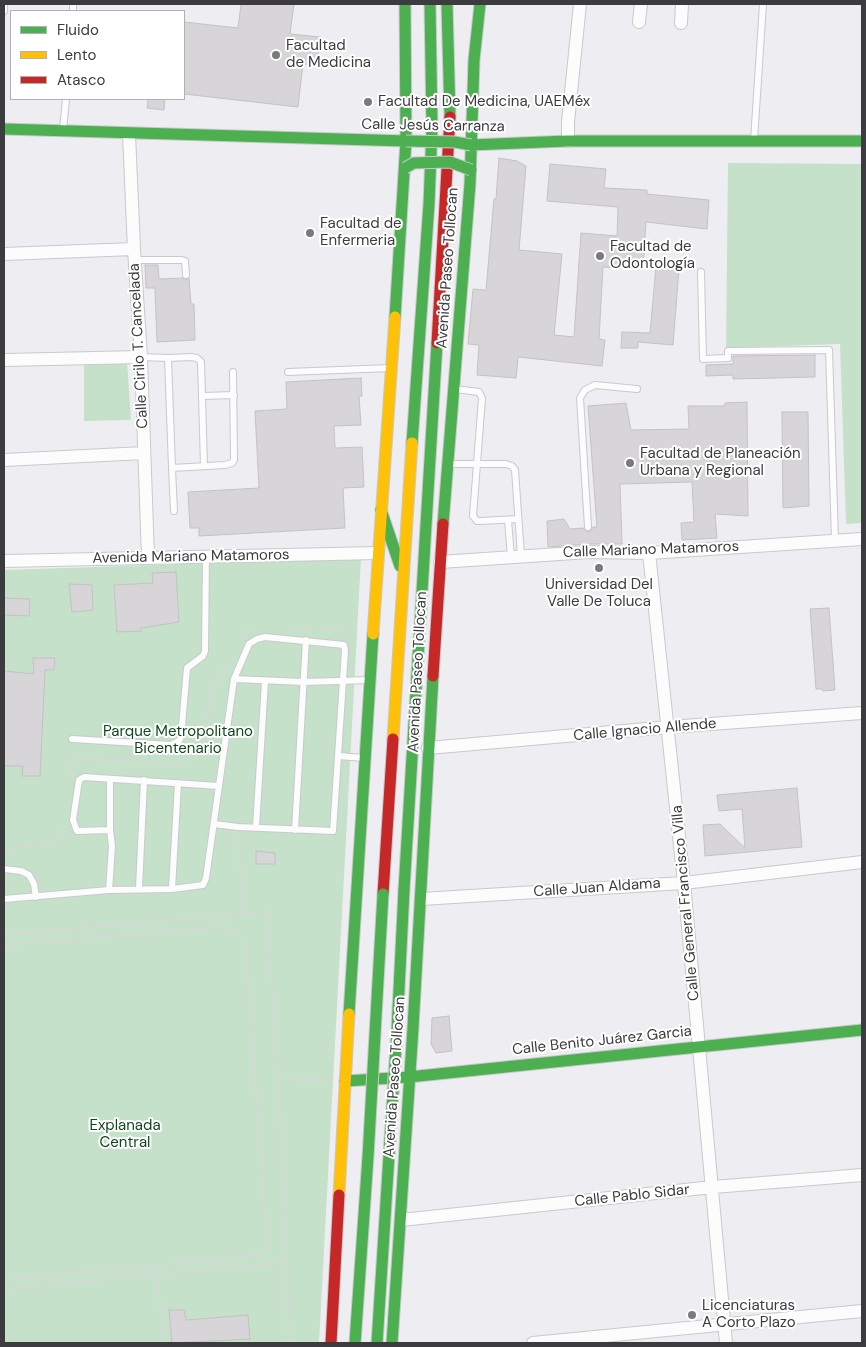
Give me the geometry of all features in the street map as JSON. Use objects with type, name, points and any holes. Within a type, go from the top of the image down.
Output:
[{"type":"main road","points":[[331,1343],[348,1023],[405,168],[404,4]]},
{"type":"main road","name":"Avenida Paseo Tollocan","points":[[355,1343],[369,1147],[403,576],[429,204],[432,128],[430,4]]},
{"type":"main road","name":"Avenida Paseo Tollocan","points":[[377,1343],[450,130],[447,4]]},
{"type":"main road","name":"Avenida Paseo Tollocan","points":[[392,1343],[421,899],[437,595],[471,170],[474,60],[480,4]]},
{"type":"main road","name":"Calle Jesús Carranza","points":[[4,129],[455,142],[471,145],[568,141],[862,142]]},
{"type":"main road","points":[[405,168],[418,163],[450,162],[471,170]]},
{"type":"main road","points":[[381,510],[403,576]]},
{"type":"main road","points":[[419,627],[437,595]]},
{"type":"main road","points":[[348,1023],[360,1040],[372,1045],[390,1043],[413,1028]]},
{"type":"main road","name":"Calle Benito Juárez Garcia","points":[[345,1081],[409,1077],[862,1030]]},
{"type":"street","points":[[568,141],[568,122],[580,4]]},
{"type":"street","points":[[639,22],[641,4]]},
{"type":"street","points":[[680,23],[682,4]]},
{"type":"street","name":"Calle Cirilo T. Cancelada","points":[[129,134],[134,255],[141,357],[148,558]]},
{"type":"street","points":[[4,254],[134,255]]},
{"type":"street","points":[[4,360],[141,357]]},
{"type":"street","points":[[4,460],[144,453]]},
{"type":"street","name":"Calle Mariano Matamoros","points":[[440,562],[589,550],[649,553],[862,538]]},
{"type":"street","name":"Avenida Mariano Matamoros","points":[[4,561],[378,553]]},
{"type":"street","name":"Calle General Francisco Villa","points":[[649,553],[669,727],[726,1343]]},
{"type":"street","name":"Calle Ignacio Allende","points":[[428,748],[669,727],[862,713]]},
{"type":"street","name":"Calle Juan Aldama","points":[[421,899],[684,883],[862,862]]},
{"type":"street","name":"Calle Pablo Sidar","points":[[401,1220],[713,1187],[862,1175]]},
{"type":"street","points":[[533,1343],[724,1326],[862,1311]]},
{"type":"lane","points":[[4,4],[4,11]]},
{"type":"lane","points":[[754,142],[763,4]]},
{"type":"lane","points":[[63,132],[66,100]]},
{"type":"lane","points":[[134,255],[185,261],[186,275]]},
{"type":"lane","points":[[701,272],[703,359],[728,358],[728,351],[829,350],[835,540]]},
{"type":"lane","points":[[141,357],[191,357],[197,358],[201,362],[204,466]]},
{"type":"lane","points":[[168,358],[174,512]]},
{"type":"lane","points":[[288,372],[391,368]]},
{"type":"lane","points":[[172,468],[225,465],[232,463],[234,460],[233,372]]},
{"type":"lane","points":[[588,528],[580,398],[585,390],[594,385],[637,388]]},
{"type":"lane","points":[[454,389],[479,392],[481,395],[482,406],[473,516],[480,522],[518,519]]},
{"type":"lane","points":[[202,396],[234,395]]},
{"type":"lane","points":[[448,464],[506,464],[512,466],[515,470],[518,519],[516,557]]},
{"type":"lane","points":[[508,520],[516,557]]},
{"type":"lane","points":[[72,740],[171,745],[179,741],[188,668],[203,656],[205,651],[206,556]]},
{"type":"lane","points":[[4,899],[139,888],[172,889],[199,887],[205,882],[234,679],[249,644],[265,637],[344,645],[333,831],[238,827],[214,824]]},
{"type":"lane","points":[[295,830],[306,640]]},
{"type":"lane","points":[[234,679],[304,682],[370,680]]},
{"type":"lane","points":[[256,827],[265,681]]},
{"type":"lane","points":[[338,756],[365,758]]},
{"type":"lane","points":[[110,830],[77,832],[73,820],[79,780],[84,777],[220,786]]},
{"type":"lane","points":[[109,890],[112,846],[110,830],[110,779]]},
{"type":"lane","points":[[139,888],[144,780]]},
{"type":"lane","points":[[172,889],[178,783]]},
{"type":"lane","points":[[4,869],[21,871],[29,875],[34,884],[36,897]]},
{"type":"path","points":[[286,630],[336,628],[344,632],[344,645]]},
{"type":"path","points":[[242,639],[246,630],[256,630]]},
{"type":"path","points":[[68,786],[72,758],[180,765],[194,755],[204,740],[210,692],[232,656]]},
{"type":"path","points":[[4,853],[15,848],[62,841],[64,822]]},
{"type":"path","points":[[238,827],[242,915]]},
{"type":"path","points":[[4,935],[267,912],[287,1262],[288,1343]]},
{"type":"path","points":[[4,945],[225,928],[239,934],[246,950],[267,1249],[259,1255],[4,1280]]},
{"type":"path","points":[[278,1079],[345,1081]]},
{"type":"path","points":[[4,1289],[287,1262]]},
{"type":"path","points":[[157,1275],[164,1343]]},
{"type":"green space","points":[[728,163],[862,164],[862,523],[846,524],[840,344],[726,348]]},
{"type":"green space","points":[[127,361],[131,420],[84,421],[84,364]]},
{"type":"green space","name":"Parque Metropolitano Bicentenario","points":[[361,558],[319,1343],[4,1343],[4,570]]},
{"type":"building","points":[[241,4],[294,4],[290,34],[320,37],[317,65],[303,64],[298,107],[185,94],[185,22],[238,28]]},
{"type":"building","points":[[148,100],[165,100],[164,110],[147,108]]},
{"type":"building","points":[[499,158],[517,161],[526,166],[519,250],[562,254],[554,335],[574,337],[581,233],[617,236],[618,207],[547,201],[550,164],[606,169],[604,188],[647,190],[647,194],[709,200],[707,229],[646,222],[643,269],[603,267],[599,339],[605,340],[602,366],[518,357],[516,378],[477,375],[479,345],[468,344],[473,289],[486,290]]},
{"type":"building","points":[[145,265],[158,265],[159,279],[182,278],[186,280],[189,278],[191,304],[194,304],[195,340],[157,342],[155,288],[146,288]]},
{"type":"building","points":[[656,267],[679,269],[673,345],[638,342],[638,348],[621,348],[622,332],[650,333]]},
{"type":"building","points":[[815,355],[815,377],[733,379],[733,375],[706,376],[706,365],[733,364],[733,356]]},
{"type":"building","points":[[361,378],[362,396],[359,396],[361,425],[334,426],[335,448],[362,447],[364,487],[343,488],[345,528],[199,536],[199,528],[190,528],[188,492],[259,488],[255,411],[287,409],[286,382]]},
{"type":"building","points":[[747,402],[748,516],[715,514],[717,538],[682,540],[681,523],[694,522],[692,482],[620,484],[622,544],[548,547],[547,521],[564,519],[570,529],[583,528],[588,532],[593,527],[597,527],[588,406],[626,403],[631,430],[689,429],[688,406],[725,406],[725,403]]},
{"type":"building","points":[[782,412],[808,412],[809,506],[783,508]]},
{"type":"building","points":[[176,572],[179,622],[141,628],[141,631],[117,632],[114,585],[153,583],[152,573]]},
{"type":"building","points":[[69,584],[92,585],[93,610],[72,612]]},
{"type":"building","points":[[4,598],[30,599],[29,616],[4,615]]},
{"type":"building","points":[[829,608],[835,690],[823,691],[822,689],[816,689],[810,609]]},
{"type":"building","points":[[33,658],[55,658],[54,670],[45,670],[40,776],[22,776],[23,766],[4,766],[4,671],[34,674]]},
{"type":"building","points":[[797,788],[802,847],[705,856],[703,825],[720,824],[745,848],[742,809],[719,811],[717,795]]},
{"type":"building","points":[[256,851],[275,853],[275,864],[256,864]]},
{"type":"building","points":[[449,1016],[452,1051],[436,1053],[431,1044],[432,1018]]},
{"type":"building","points":[[169,1310],[184,1310],[186,1320],[248,1315],[250,1339],[172,1343]]},
{"type":"traffic: fast","points":[[395,317],[406,141],[405,4]]},
{"type":"traffic: fast","points":[[412,443],[429,204],[432,128],[430,4]]},
{"type":"traffic: fast","points":[[447,4],[450,117]]},
{"type":"traffic: fast","points":[[443,524],[470,184],[474,60],[480,4]]},
{"type":"traffic: fast","points":[[4,129],[406,141]]},
{"type":"traffic: fast","points":[[406,141],[455,142],[471,145]]},
{"type":"traffic: fast","points":[[471,145],[568,141],[862,141]]},
{"type":"traffic: fast","points":[[405,168],[414,163],[450,162],[471,170]]},
{"type":"traffic: fast","points":[[404,890],[437,343]]},
{"type":"traffic: fast","points":[[381,510],[400,566]]},
{"type":"traffic: fast","points":[[349,1014],[373,634]]},
{"type":"traffic: fast","points":[[392,1343],[413,1028],[433,676]]},
{"type":"traffic: fast","points":[[377,1343],[404,890]]},
{"type":"traffic: fast","points":[[355,1343],[383,894]]},
{"type":"traffic: fast","points":[[345,1081],[409,1077],[862,1030]]},
{"type":"traffic: slow","points":[[373,634],[395,317]]},
{"type":"traffic: slow","points":[[393,739],[412,443]]},
{"type":"traffic: slow","points":[[339,1195],[349,1014]]},
{"type":"traffic: jam","points":[[437,343],[450,117]]},
{"type":"traffic: jam","points":[[433,676],[443,524]]},
{"type":"traffic: jam","points":[[383,894],[393,739]]},
{"type":"traffic: jam","points":[[331,1343],[339,1195]]},
{"type":"place","name":"Facultad de Medicina","points":[[276,55]]},
{"type":"place","name":"Facultad De Medicina, UAEMéx","points":[[368,102]]},
{"type":"place","name":"Facultad de Enfermeria","points":[[310,233]]},
{"type":"place","name":"Facultad de Odontología","points":[[600,256]]},
{"type":"place","name":"Facultad de Planeación Urbana y Regional","points":[[630,463]]},
{"type":"place","name":"Universidad Del Valle De Toluca","points":[[599,568]]},
{"type":"place","name":"Licenciaturas A Corto Plazo","points":[[692,1315]]},
{"type":"park label","name":"Explanada Central","points":[[125,1134]]}]
